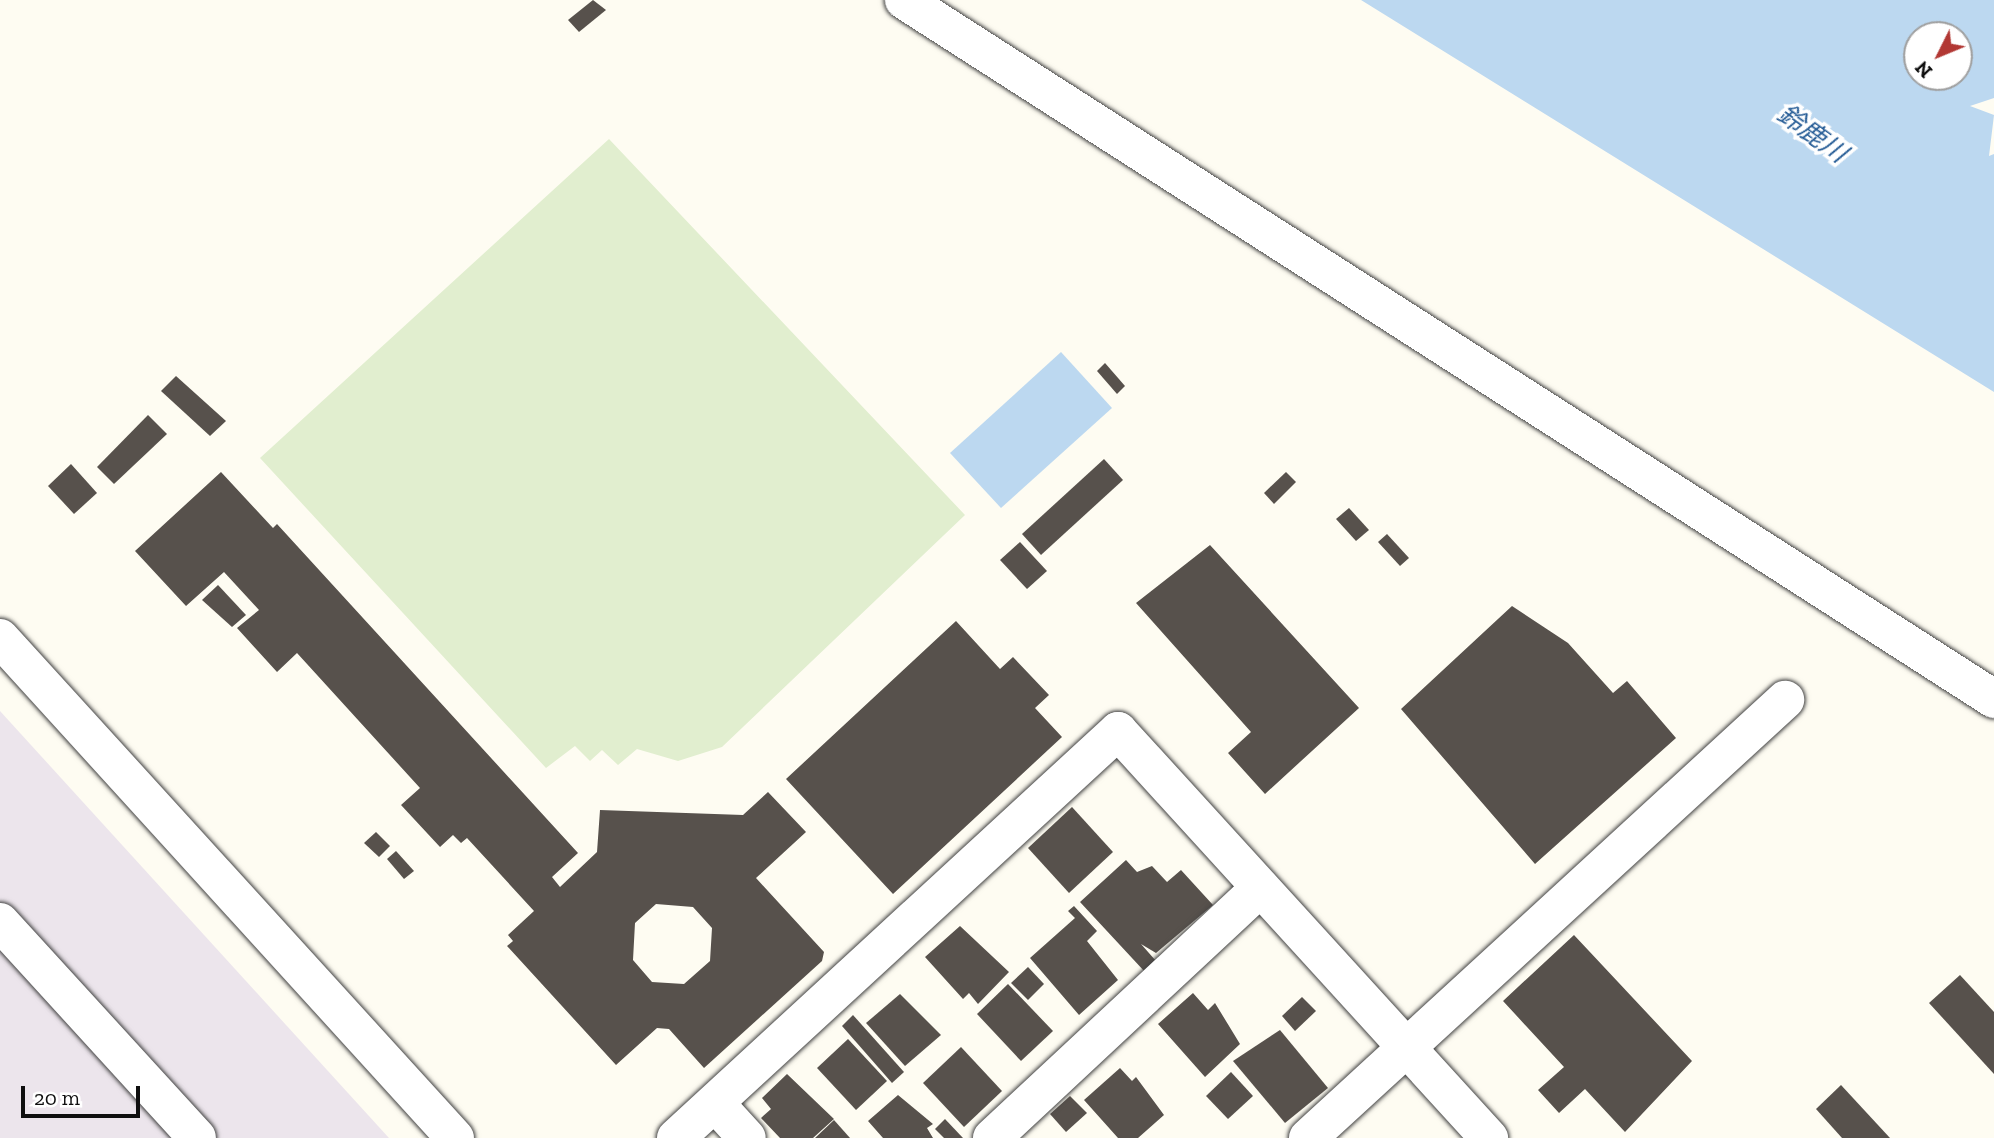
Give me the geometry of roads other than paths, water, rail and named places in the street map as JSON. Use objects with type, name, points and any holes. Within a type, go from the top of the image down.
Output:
[{"type":"street","points":[[904,0],[1994,698]]},
{"type":"street","points":[[0,638],[455,1138]]},
{"type":"street","points":[[1308,1138],[1785,700]]},
{"type":"street","points":[[676,1138],[1118,731],[1489,1138]]},
{"type":"street","points":[[992,1138],[1260,888]]},
{"type":"street","points":[[0,922],[197,1138]]},
{"type":"street","points":[[715,1103],[747,1138]]},
{"type":"water","name":"鈴鹿川","points":[[1361,0],[1994,0],[1994,98],[1970,106],[1994,115],[1989,156],[1994,154],[1994,392]]},
{"type":"water","points":[[1061,352],[1112,408],[1001,508],[950,453]]}]
